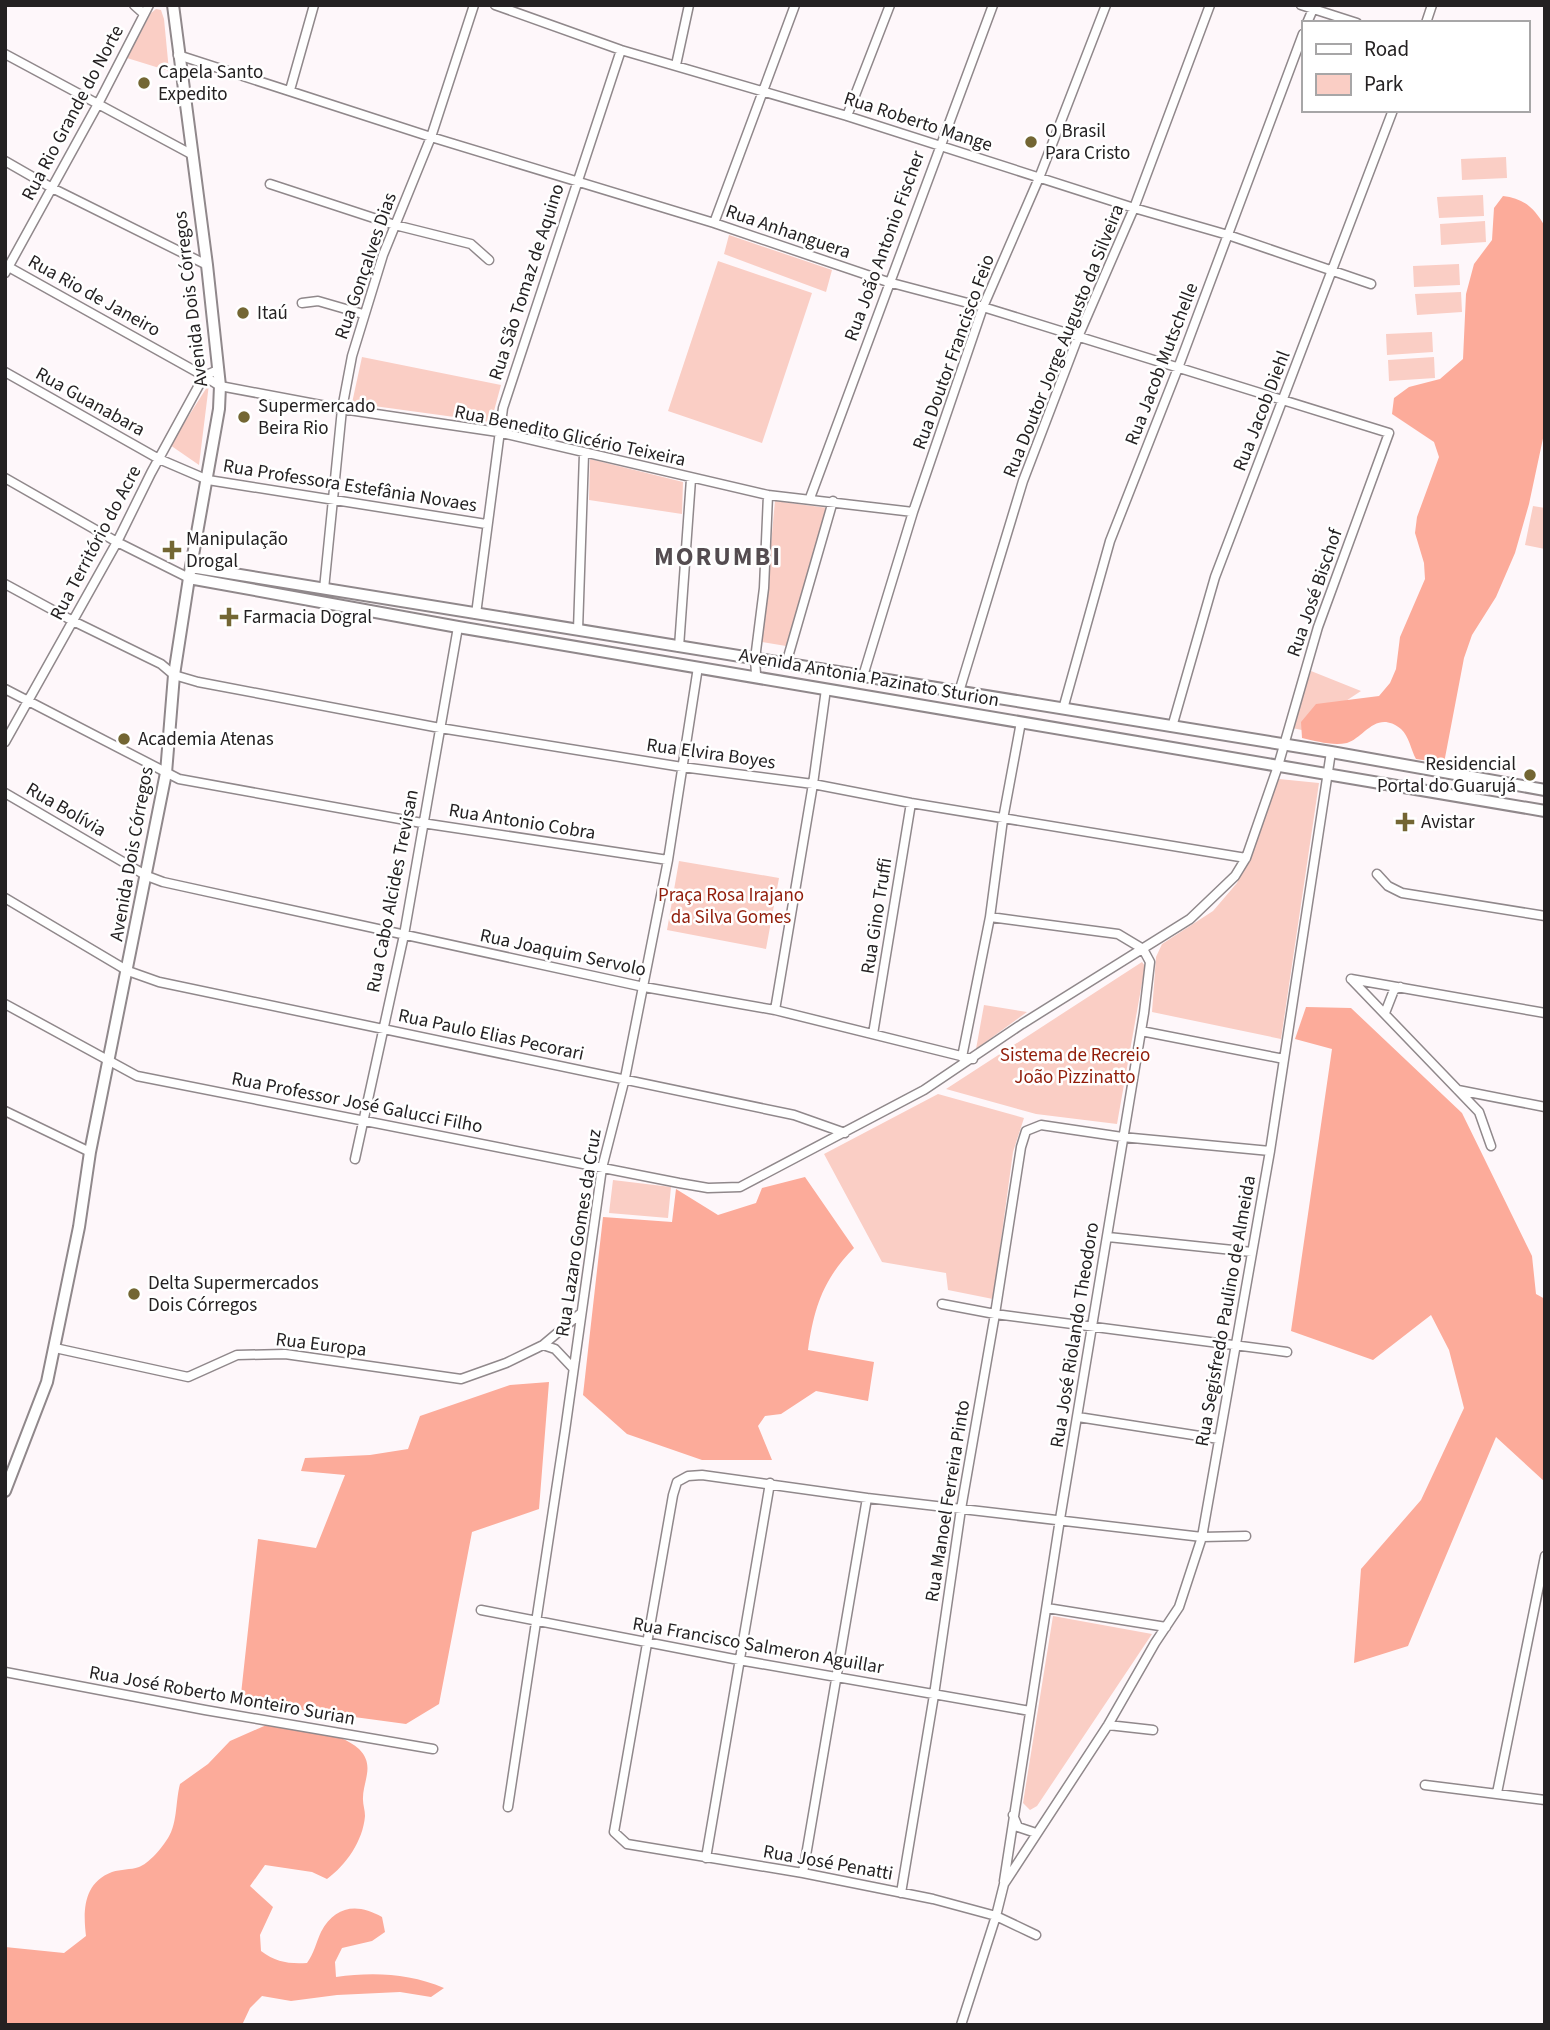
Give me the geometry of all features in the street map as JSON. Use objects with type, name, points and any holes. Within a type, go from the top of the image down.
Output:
[{"type":"main road","name":"Avenida Dois Córregos","points":[[5,1491],[40,1405],[55,1348],[79,1227],[90,1152],[166,773],[174,675],[219,410],[220,386],[207,265],[173,5]]},
{"type":"main road","name":"Avenida Antonia Pazinato Sturion","points":[[190,572],[324,589],[1331,752],[1545,790]]},
{"type":"main road","name":"Avenida Antonia Pazinato Sturion","points":[[190,572],[458,627],[1545,811]]},
{"type":"main road","points":[[458,627],[475,614],[488,632]]},
{"type":"main road","points":[[826,689],[853,689],[863,676]]},
{"type":"street","points":[[134,5],[144,14]]},
{"type":"street","name":"Rua Rio Grande do Norte","points":[[6,268],[98,104],[149,5]]},
{"type":"street","points":[[290,90],[314,5]]},
{"type":"street","name":"Rua Gonçalves Dias","points":[[324,589],[342,409],[352,356],[363,314],[395,225],[432,137],[474,5]]},
{"type":"street","name":"Rua Roberto Mange","points":[[495,5],[621,50],[847,116],[1134,208],[1228,235],[1371,284]]},
{"type":"street","points":[[676,65],[689,5]]},
{"type":"street","points":[[714,223],[795,5]]},
{"type":"street","points":[[847,116],[890,5]]},
{"type":"street","name":"Rua João Antonio Fischer","points":[[810,498],[993,5]]},
{"type":"street","name":"Rua Doutor Francisco Feio","points":[[863,676],[913,512],[983,307],[1039,178],[1106,5]]},
{"type":"street","name":"Rua Doutor Jorge Augusto da Silveira","points":[[959,692],[1023,481],[1078,337],[1134,208],[1210,5]]},
{"type":"street","points":[[1301,5],[1351,21]]},
{"type":"street","points":[[1308,21],[1312,9]]},
{"type":"street","name":"Rua Jacob Mutschelle","points":[[1063,709],[1110,541],[1302,37]]},
{"type":"street","name":"Rua São Tomaz de Aquino","points":[[475,614],[503,408],[621,50]]},
{"type":"street","points":[[5,54],[191,154]]},
{"type":"street","name":"Rua Anhanguera","points":[[178,55],[432,137],[714,223],[888,282],[983,307],[1389,433]]},
{"type":"street","name":"Rua Jacob Diehl","points":[[1172,727],[1215,577],[1392,112]]},
{"type":"street","points":[[5,161],[52,188],[207,265]]},
{"type":"street","points":[[270,184],[395,225],[471,244],[489,260]]},
{"type":"street","name":"Rua Rio de Janeiro","points":[[6,268],[204,376]]},
{"type":"street","points":[[302,303],[317,302],[363,314]]},
{"type":"street","points":[[204,376],[218,370]]},
{"type":"street","name":"Rua Guanabara","points":[[5,372],[159,459],[208,480]]},
{"type":"street","points":[[204,376],[220,386]]},
{"type":"street","name":"Rua Território do Acre","points":[[5,741],[117,541],[204,376]]},
{"type":"street","name":"Rua Benedito Glicério Teixeira","points":[[220,386],[342,409],[498,432],[768,495],[913,512]]},
{"type":"street","name":"Rua José Bischof","points":[[973,1059],[1021,1024],[1190,919],[1235,876],[1246,858],[1278,766],[1318,627],[1389,433]]},
{"type":"street","points":[[578,630],[584,454]]},
{"type":"street","points":[[5,478],[117,541],[190,572]]},
{"type":"street","points":[[679,647],[691,479]]},
{"type":"street","name":"Rua Professora Estefânia Novaes","points":[[208,480],[486,524]]},
{"type":"street","points":[[759,678],[755,659],[764,588],[768,495]]},
{"type":"street","points":[[786,664],[833,501]]},
{"type":"street","name":"Rua Elvira Boyes","points":[[5,584],[161,664],[174,675],[198,682],[440,728],[682,767],[813,784],[1003,819],[1246,858]]},
{"type":"street","name":"Rua Cabo Alcides Trevisan","points":[[355,1159],[404,935],[458,627]]},
{"type":"street","name":"Rua Lazaro Gomes da Cruz","points":[[508,1807],[602,1168],[625,1078],[668,860],[698,667]]},
{"type":"street","name":"Rua Antonio Cobra","points":[[5,689],[179,779],[422,823],[668,860]]},
{"type":"street","points":[[775,1010],[826,689]]},
{"type":"street","points":[[962,1057],[990,917],[1003,819],[1021,722]]},
{"type":"street","name":"Rua Segisfredo Paulino de Almeida","points":[[961,2025],[1004,1884],[1108,1725],[1179,1607],[1202,1537],[1270,1152],[1331,752]]},
{"type":"street","name":"Rua Bolívia","points":[[5,793],[147,876]]},
{"type":"street","name":"Rua Gino Truffi","points":[[873,1034],[911,803]]},
{"type":"street","points":[[1377,874],[1388,886],[1402,893],[1545,916]]},
{"type":"street","name":"Rua Joaquim Servolo","points":[[147,876],[234,899],[643,987],[775,1010],[973,1059]]},
{"type":"street","name":"Rua Paulo Elias Pecorari","points":[[5,898],[128,971],[159,982],[794,1115],[845,1133]]},
{"type":"street","points":[[990,917],[1118,934],[1143,949]]},
{"type":"street","name":"Rua José Riolando Theodoro","points":[[1004,1884],[1013,1813],[1140,1031],[1150,962],[1143,949]]},
{"type":"street","points":[[1492,1146],[1479,1112],[1350,979],[1545,1013]]},
{"type":"street","points":[[1385,1013],[1394,990],[1400,987]]},
{"type":"street","name":"Rua Professor José Galucci Filho","points":[[5,1004],[137,1076],[708,1188],[740,1187],[845,1133],[973,1059]]},
{"type":"street","points":[[1140,1031],[1284,1059]]},
{"type":"street","points":[[1458,1090],[1545,1107]]},
{"type":"street","points":[[5,1111],[90,1152]]},
{"type":"street","name":"Rua Manoel Ferreira Pinto","points":[[901,1893],[1021,1147],[1026,1131],[1041,1125],[1122,1136]]},
{"type":"street","points":[[1122,1136],[1270,1152]]},
{"type":"street","points":[[1108,1237],[1252,1252]]},
{"type":"street","points":[[942,1304],[995,1314],[1287,1352]]},
{"type":"street","name":"Rua Europa","points":[[55,1348],[188,1377],[237,1355],[285,1354],[461,1379],[506,1363],[542,1345],[581,1312]]},
{"type":"street","points":[[542,1345],[555,1349],[573,1368]]},
{"type":"street","points":[[1077,1417],[1219,1439]]},
{"type":"street","points":[[647,1642],[677,1482],[688,1476],[702,1475],[770,1483],[867,1498],[1202,1537],[1246,1536]]},
{"type":"street","points":[[706,1858],[770,1483]]},
{"type":"street","points":[[803,1873],[867,1498]]},
{"type":"street","points":[[1497,1793],[1545,1556]]},
{"type":"street","points":[[1047,1608],[1166,1627]]},
{"type":"street","name":"Rua Francisco Salmeron Aguillar","points":[[481,1610],[739,1660],[1030,1711]]},
{"type":"street","name":"Rua José Penatti","points":[[647,1642],[614,1832],[627,1844],[803,1873],[960,1905],[996,1916],[1036,1936]]},
{"type":"street","name":"Rua José Roberto Monteiro Surian","points":[[5,1672],[433,1749]]},
{"type":"street","points":[[1108,1725],[1153,1730]]},
{"type":"street","points":[[1425,1785],[1545,1800]]},
{"type":"street","points":[[1013,1813],[1018,1827],[1036,1833]]},
{"type":"green space","points":[[156,9],[161,10],[164,19],[169,71],[127,58],[151,13]]},
{"type":"green space","points":[[1506,157],[1507,178],[1462,180],[1461,159]]},
{"type":"green space","points":[[1483,195],[1484,216],[1439,218],[1437,197]]},
{"type":"green space","points":[[1485,221],[1486,242],[1441,245],[1440,224]]},
{"type":"green space","points":[[729,235],[832,270],[826,292],[724,254]]},
{"type":"green space","points":[[718,261],[812,293],[762,443],[668,411]]},
{"type":"green space","points":[[1459,264],[1460,285],[1414,287],[1413,266]]},
{"type":"green space","points":[[1461,292],[1462,312],[1417,315],[1415,294]]},
{"type":"green space","points":[[1432,332],[1433,352],[1387,355],[1386,334]]},
{"type":"green space","points":[[362,357],[501,385],[491,422],[352,403]]},
{"type":"green space","points":[[1434,357],[1435,378],[1389,381],[1388,360]]},
{"type":"green space","points":[[209,384],[199,465],[170,445]]},
{"type":"green space","points":[[590,459],[683,482],[682,514],[589,500]]},
{"type":"green space","points":[[775,501],[828,508],[786,646],[762,642]]},
{"type":"green space","points":[[1533,506],[1545,508],[1545,549],[1525,545]]},
{"type":"green space","points":[[1311,671],[1361,691],[1302,730],[1292,728]]},
{"type":"green space","points":[[1279,779],[1319,783],[1281,1039],[1152,1012],[1156,957],[1162,944],[1213,911],[1237,883]]},
{"type":"green space","name":"Praça Rosa Irajano da Silva Gomes","points":[[679,861],[779,878],[766,949],[667,930]]},
{"type":"green space","name":"Sistema de Recreio João Pìzzinatto","points":[[1142,962],[1145,966],[1117,1124],[1036,1114],[946,1089]]},
{"type":"green space","points":[[984,1005],[1027,1012],[976,1049]]},
{"type":"green space","points":[[938,1094],[1024,1118],[1013,1152],[993,1299],[948,1290],[946,1273],[882,1262],[824,1154]]},
{"type":"green space","points":[[613,1180],[671,1187],[668,1218],[609,1213]]},
{"type":"green space","points":[[1053,1616],[1152,1634],[1037,1806],[1030,1810],[1023,1803]]},
{"type":"shaded area","points":[[1503,196],[1528,205],[1545,227],[1545,429],[1515,553],[1496,597],[1472,635],[1464,658],[1444,763],[1416,759],[1404,732],[1384,722],[1377,723],[1347,743],[1330,744],[1302,738],[1301,722],[1316,704],[1379,696],[1390,683],[1396,669],[1400,637],[1425,579],[1424,563],[1415,533],[1417,517],[1439,457],[1434,442],[1392,414],[1394,398],[1409,387],[1440,379],[1463,359],[1466,294],[1474,264],[1492,240],[1494,208]]},
{"type":"shaded area","points":[[1306,1007],[1351,1008],[1462,1113],[1532,1256],[1536,1294],[1545,1299],[1545,1482],[1496,1437],[1408,1646],[1354,1663],[1361,1569],[1421,1500],[1464,1408],[1449,1350],[1431,1315],[1373,1360],[1291,1331],[1332,1049],[1295,1039]]},
{"type":"shaded area","points":[[805,1177],[854,1248],[827,1283],[813,1321],[808,1350],[874,1362],[868,1401],[816,1391],[781,1414],[765,1416],[758,1426],[772,1460],[702,1460],[627,1434],[583,1395],[603,1217],[672,1222],[676,1189],[718,1215],[756,1203],[762,1188]]},
{"type":"shaded area","points":[[549,1382],[539,1509],[472,1532],[439,1704],[406,1724],[295,1709],[241,1694],[258,1539],[316,1548],[345,1475],[301,1471],[305,1458],[370,1455],[408,1449],[420,1416],[510,1385]]},
{"type":"shaded area","points":[[271,1723],[317,1731],[351,1743],[364,1755],[367,1774],[363,1793],[364,1825],[357,1843],[341,1867],[327,1879],[312,1872],[265,1865],[250,1886],[273,1907],[260,1935],[261,1951],[282,1962],[307,1963],[321,1932],[333,1916],[356,1908],[382,1917],[385,1932],[372,1941],[342,1948],[335,1962],[336,1977],[390,1975],[417,1979],[444,1988],[431,1997],[400,1992],[337,1995],[291,2001],[262,1996],[250,2008],[242,2025],[5,2025],[5,1947],[64,1953],[86,1936],[85,1908],[90,1890],[102,1877],[115,1871],[139,1867],[158,1852],[173,1828],[180,1784],[208,1764],[230,1741]]},
{"type":"place","name":"Capela Santo Expedito","points":[[144,83]]},
{"type":"place","name":"O Brasil Para Cristo","points":[[1031,142]]},
{"type":"place","name":"Itaú","points":[[243,313]]},
{"type":"place","name":"Supermercado Beira Rio","points":[[244,417]]},
{"type":"place","name":"Manipulação Drogal","points":[[172,550]]},
{"type":"place","name":"Farmacia Dogral","points":[[229,617]]},
{"type":"place","name":"Academia Atenas","points":[[124,739]]},
{"type":"place","name":"Residencial Portal do Guarujá","points":[[1530,775]]},
{"type":"place","name":"Avistar","points":[[1405,822]]},
{"type":"place","name":"Delta Supermercados Dois Córregos","points":[[134,1294]]},
{"type":"district","name":"MORUMBI","points":[[718,556]]}]
